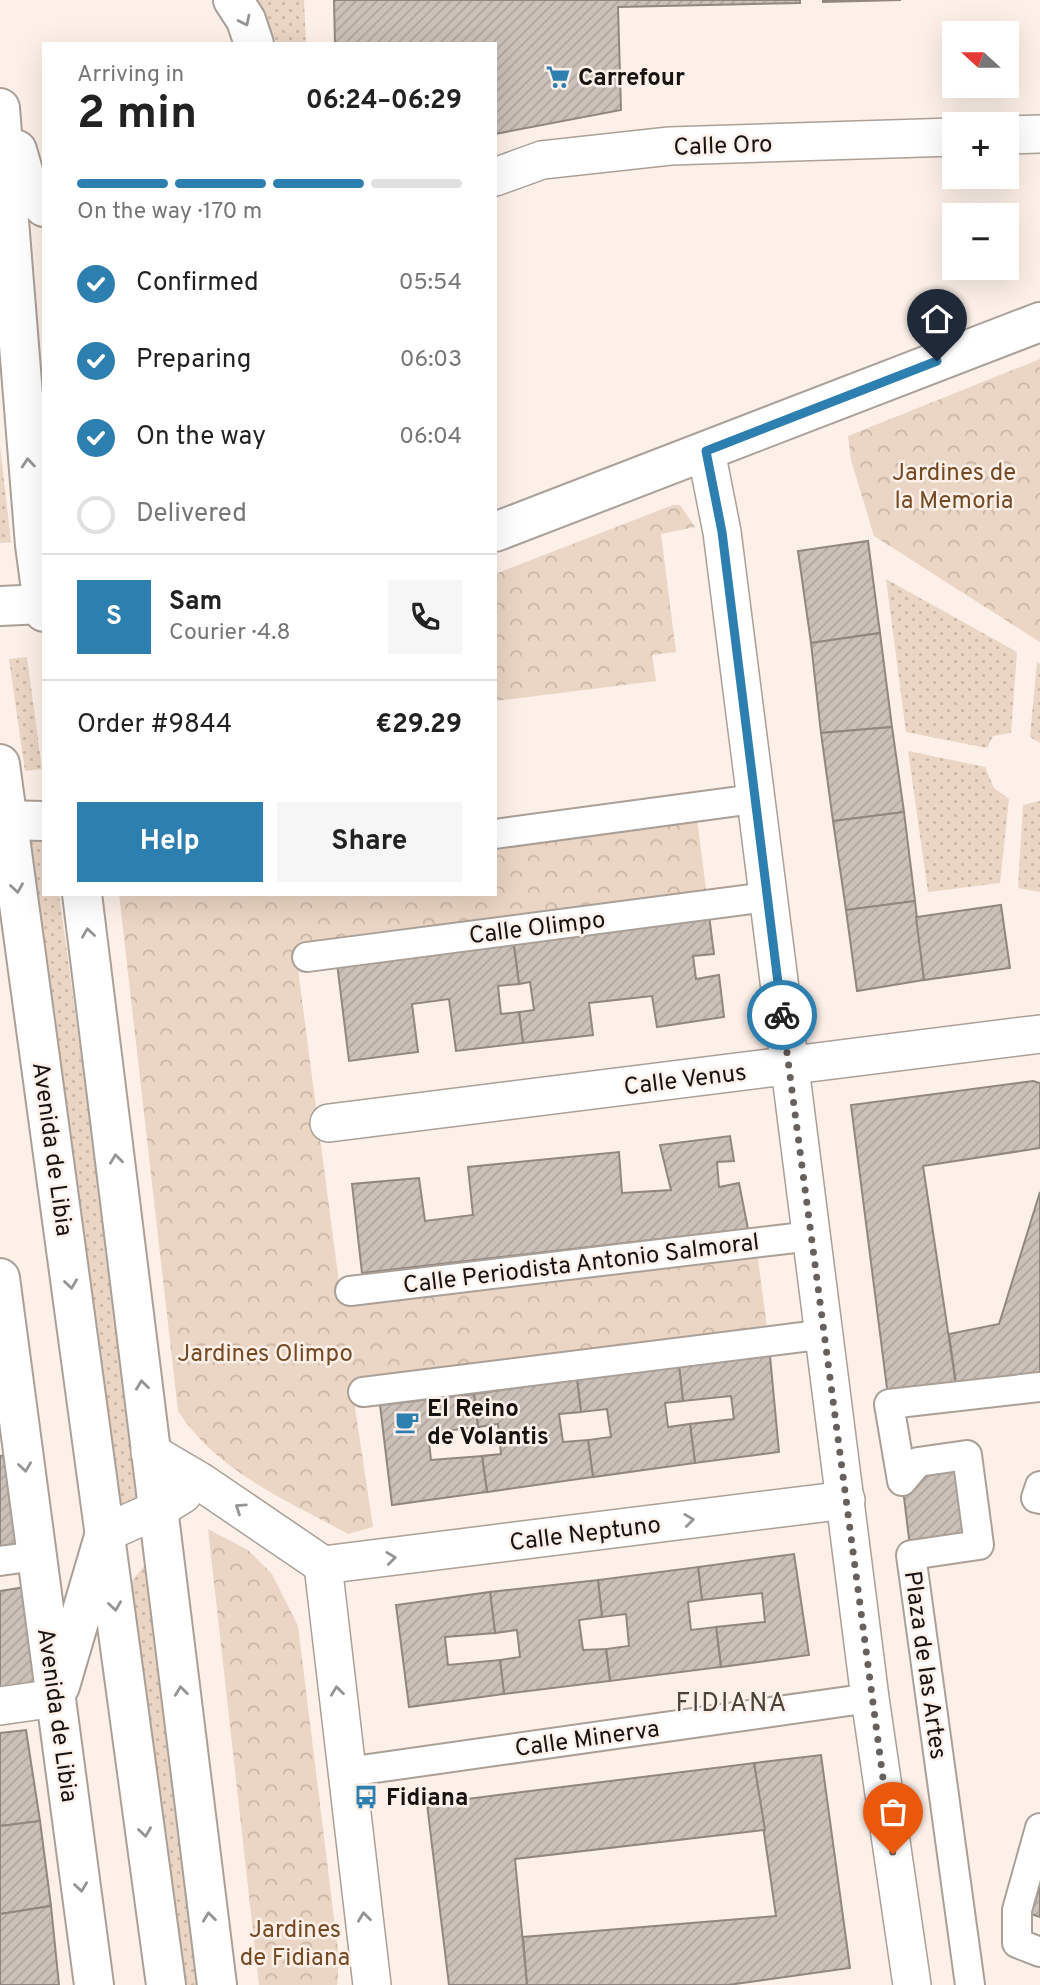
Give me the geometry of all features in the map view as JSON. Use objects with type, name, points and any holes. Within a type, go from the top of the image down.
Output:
[{"type":"main road","points":[[233,0],[246,20],[253,42]]},
{"type":"main road","points":[[0,93],[36,199]]},
{"type":"main road","points":[[0,108],[42,588]]},
{"type":"main road","points":[[497,531],[1040,322]]},
{"type":"main road","points":[[0,607],[42,607]]},
{"type":"main road","name":"Avenida de Libia","points":[[0,764],[17,820],[105,1533],[166,1985]]},
{"type":"main road","points":[[82,896],[101,1029],[150,1452],[217,1985]]},
{"type":"main road","name":"Avenida de Libia","points":[[0,1278],[9,1415],[37,1556],[94,1985]]},
{"type":"main road","points":[[56,1698],[105,1533]]},
{"type":"street","points":[[1019,135],[1040,134]]},
{"type":"street","name":"Calle Oro","points":[[497,176],[542,160],[670,146],[942,137]]},
{"type":"street","points":[[36,199],[42,222]]},
{"type":"street","points":[[706,451],[722,532],[870,1698],[912,1985]]},
{"type":"street","points":[[497,834],[754,799]]},
{"type":"street","name":"Calle Olimpo","points":[[307,957],[767,897]]},
{"type":"street","name":"Calle Venus","points":[[329,1123],[1040,1034]]},
{"type":"street","name":"Calle Periodista Antonio Salmoral","points":[[350,1291],[812,1236]]},
{"type":"street","points":[[363,1392],[826,1335]]},
{"type":"street","name":"Plaza de las Artes","points":[[970,1985],[911,1555],[979,1545],[967,1455],[918,1462],[902,1481],[889,1404],[1040,1387]]},
{"type":"street","points":[[150,1452],[201,1482],[323,1565],[372,1985]]},
{"type":"street","points":[[105,1533],[159,1509],[201,1482]]},
{"type":"street","points":[[1040,1486],[1036,1498],[1040,1499]]},
{"type":"street","name":"Calle Neptuno","points":[[323,1565],[846,1500]]},
{"type":"street","points":[[0,1561],[37,1556]]},
{"type":"street","points":[[0,1706],[56,1698]]},
{"type":"street","name":"Calle Minerva","points":[[347,1772],[870,1698]]},
{"type":"street","points":[[1040,1828],[1017,1910],[1017,1944],[1040,1952]]},
{"type":"street","points":[[1040,1860],[1019,1930],[1040,1936]]},
{"type":"green space","points":[[257,0],[304,0],[306,42],[276,42]]},
{"type":"green space","name":"Jardines de la Memoria","points":[[1040,359],[1040,642],[874,536],[851,460],[848,436]]},
{"type":"green space","points":[[0,446],[11,542],[0,543]]},
{"type":"green space","points":[[673,505],[680,505],[695,527],[661,534],[676,652],[652,655],[656,681],[497,701],[497,573]]},
{"type":"green space","points":[[886,579],[1017,652],[1011,733],[993,736],[987,748],[906,732]]},
{"type":"green space","points":[[27,657],[42,769],[25,771],[9,659]]},
{"type":"green space","points":[[1037,662],[1040,664],[1040,743],[1030,737]]},
{"type":"green space","points":[[908,751],[985,767],[994,788],[1009,799],[1000,883],[928,892]]},
{"type":"green space","points":[[1040,801],[1040,892],[1018,888],[1023,805]]},
{"type":"green space","name":"Jardines Olimpo","points":[[697,819],[707,897],[295,947],[341,1298],[756,1244],[767,1328],[352,1388],[373,1527],[348,1534],[233,1468],[212,1451],[178,1411],[119,896],[497,896],[497,843]]},
{"type":"green space","points":[[31,840],[42,842],[42,896],[59,896],[143,1509],[120,1515]]},
{"type":"green space","name":"Jardines de Fidiana","points":[[208,1529],[248,1550],[272,1574],[298,1626],[339,1959],[337,1985],[259,1985]]},
{"type":"green space","points":[[147,1562],[201,1985],[179,1985],[128,1586]]},
{"type":"building","name":"Carrefour","points":[[334,0],[800,0],[800,3],[618,7],[621,110],[497,134],[497,42],[335,42]]},
{"type":"building","points":[[823,0],[901,0],[823,2]]},
{"type":"building","points":[[868,541],[880,633],[811,643],[798,551]]},
{"type":"building","points":[[880,633],[892,727],[821,733],[811,643]]},
{"type":"building","points":[[892,727],[904,812],[833,821],[821,733]]},
{"type":"building","points":[[904,812],[915,901],[846,910],[833,821]]},
{"type":"building","points":[[915,901],[924,980],[857,991],[846,910]]},
{"type":"building","points":[[1001,905],[1010,968],[924,980],[916,917]]},
{"type":"building","points":[[709,915],[714,954],[693,956],[696,979],[719,975],[724,1017],[657,1027],[652,996],[589,1003],[593,1035],[523,1043],[519,1012],[534,1010],[530,982],[519,984],[513,939]]},
{"type":"building","points":[[513,939],[519,984],[498,986],[501,1014],[519,1012],[523,1043],[456,1051],[449,999],[412,1004],[418,1052],[349,1061],[337,963]]},
{"type":"building","points":[[1033,1081],[1040,1083],[1040,1148],[923,1166],[958,1398],[889,1404],[851,1105]]},
{"type":"building","points":[[730,1136],[734,1161],[717,1162],[719,1187],[739,1183],[748,1229],[362,1273],[352,1184],[419,1178],[425,1221],[473,1215],[468,1167],[619,1152],[622,1193],[671,1190],[660,1145]]},
{"type":"building","points":[[1040,1192],[1040,1381],[958,1398],[949,1334],[999,1324]]},
{"type":"building","points":[[770,1356],[779,1452],[695,1463],[690,1424],[734,1419],[731,1396],[683,1401],[679,1366]]},
{"type":"building","points":[[679,1366],[683,1401],[665,1403],[668,1427],[690,1424],[695,1463],[593,1477],[588,1440],[611,1437],[607,1409],[581,1412],[577,1379]]},
{"type":"building","points":[[577,1379],[581,1412],[559,1414],[563,1442],[588,1440],[593,1477],[487,1492],[482,1456],[501,1454],[498,1424],[478,1427],[474,1394]]},
{"type":"building","points":[[474,1394],[478,1427],[428,1433],[431,1460],[482,1456],[487,1492],[392,1505],[380,1405]]},
{"type":"building","points":[[9,1454],[23,1547],[0,1550],[0,1456]]},
{"type":"building","points":[[967,1455],[979,1545],[911,1555],[902,1481]]},
{"type":"building","points":[[794,1554],[809,1655],[721,1667],[716,1627],[765,1622],[762,1593],[702,1600],[698,1567]]},
{"type":"building","points":[[698,1567],[702,1600],[688,1602],[691,1630],[716,1627],[721,1667],[610,1681],[606,1649],[629,1646],[626,1614],[602,1617],[598,1580]]},
{"type":"building","points":[[598,1580],[602,1617],[579,1620],[583,1650],[606,1649],[610,1681],[504,1694],[500,1660],[520,1657],[517,1630],[495,1633],[490,1592]]},
{"type":"building","points":[[26,1587],[40,1687],[0,1691],[0,1591]]},
{"type":"building","points":[[490,1592],[495,1633],[445,1637],[448,1665],[500,1660],[504,1694],[409,1707],[396,1605]]},
{"type":"building","points":[[26,1730],[40,1821],[0,1826],[0,1733]]},
{"type":"building","points":[[821,1755],[850,1968],[728,1985],[527,1985],[523,1937],[776,1916],[754,1763]]},
{"type":"building","points":[[754,1763],[765,1830],[515,1859],[527,1985],[449,1985],[427,1804]]},
{"type":"building","points":[[40,1821],[51,1906],[0,1914],[0,1826]]},
{"type":"building","points":[[1040,1886],[1040,1917],[1031,1914]]},
{"type":"building","points":[[51,1906],[59,1985],[0,1985],[0,1914]]},
{"type":"way so far","points":[[782,1015],[826,1335],[870,1698],[893,1854]]},
{"type":"place","name":"Carrefour","points":[[558,77]]},
{"type":"place","name":"El Reino de Volantis","points":[[407,1422]]},
{"type":"place","name":"Fidiana","points":[[366,1797]]},
{"type":"district","name":"FIDIANA","points":[[732,1702]]},
{"type":"route","points":[[782,1015],[722,532],[706,451],[937,361]]}]
